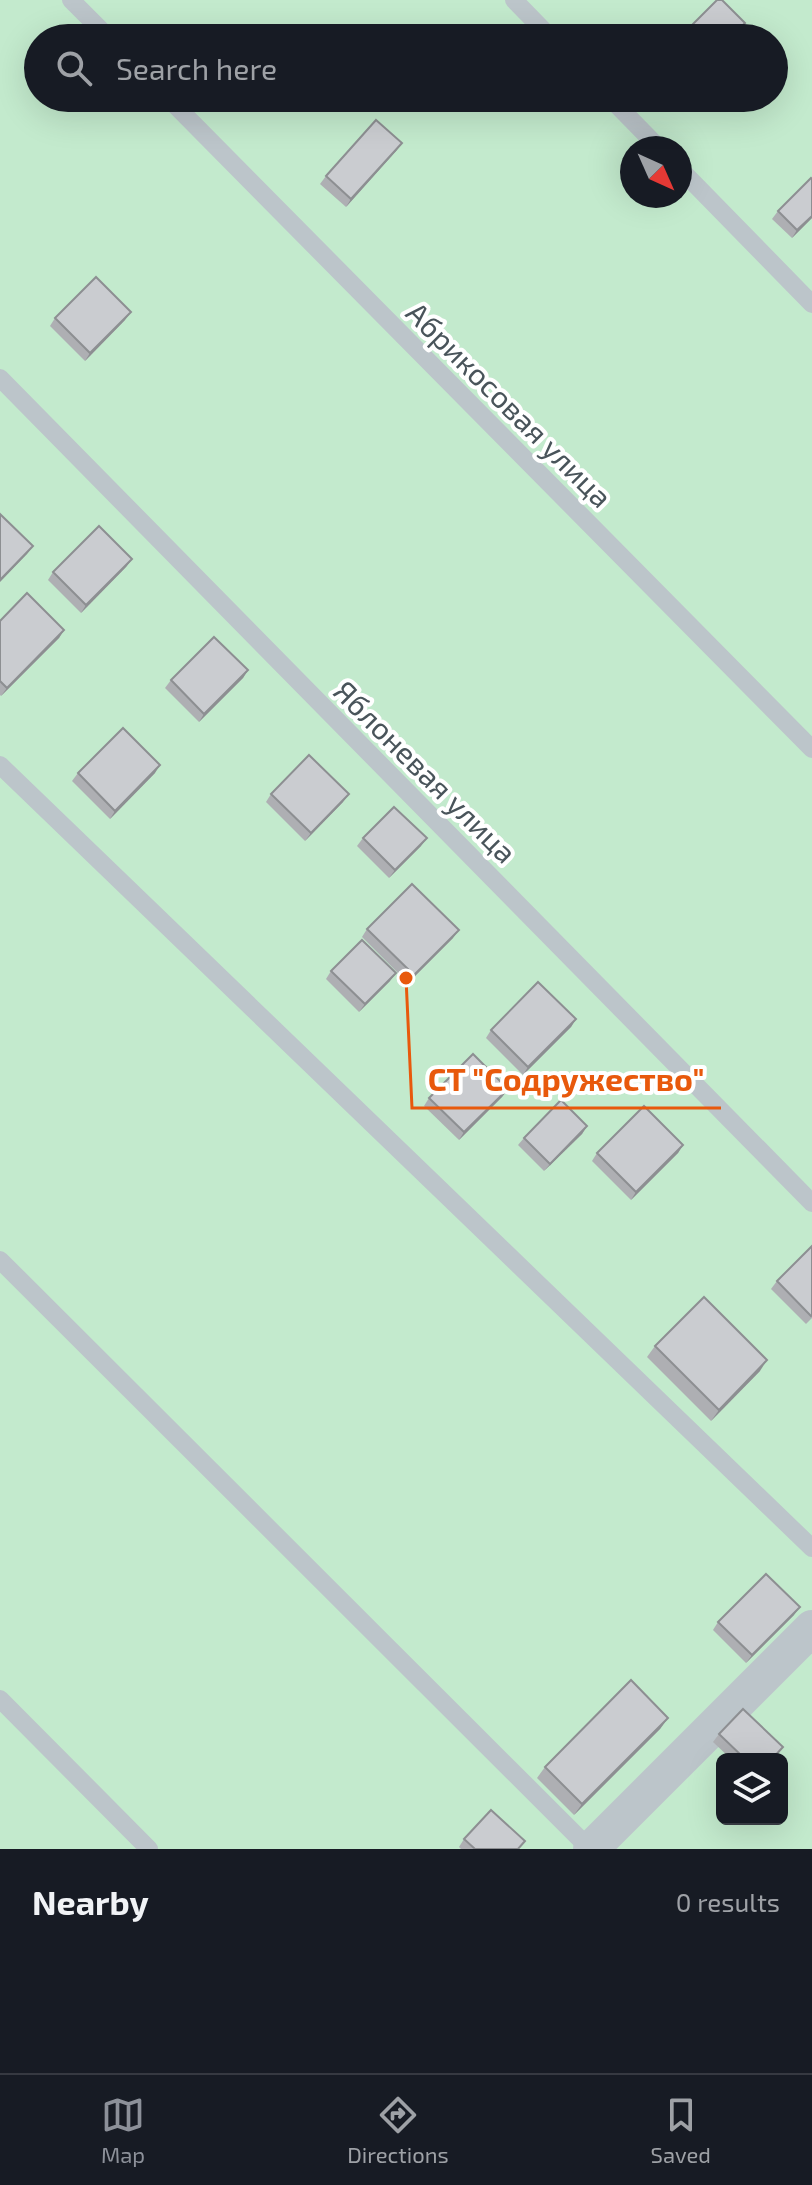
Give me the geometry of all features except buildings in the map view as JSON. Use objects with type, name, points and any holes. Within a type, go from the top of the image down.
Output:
[{"type":"street","points":[[591,1849],[812,1628]]},
{"type":"lane","points":[[71,0],[95,24]]},
{"type":"lane","points":[[514,0],[537,24]]},
{"type":"lane","name":"Абрикосовая улица","points":[[182,112],[812,749]]},
{"type":"lane","points":[[624,112],[647,136]]},
{"type":"lane","points":[[692,181],[812,304]]},
{"type":"lane","name":"Яблоневая улица","points":[[0,378],[812,1203]]},
{"type":"lane","points":[[0,765],[812,1548]]},
{"type":"lane","points":[[0,1260],[591,1849]]},
{"type":"lane","points":[[0,1699],[149,1849]]},
{"type":"green space","points":[[0,0],[812,0],[812,1849],[0,1849]]},
{"type":"place","name":"СТ \"Содружество\"","points":[[406,978]]}]
